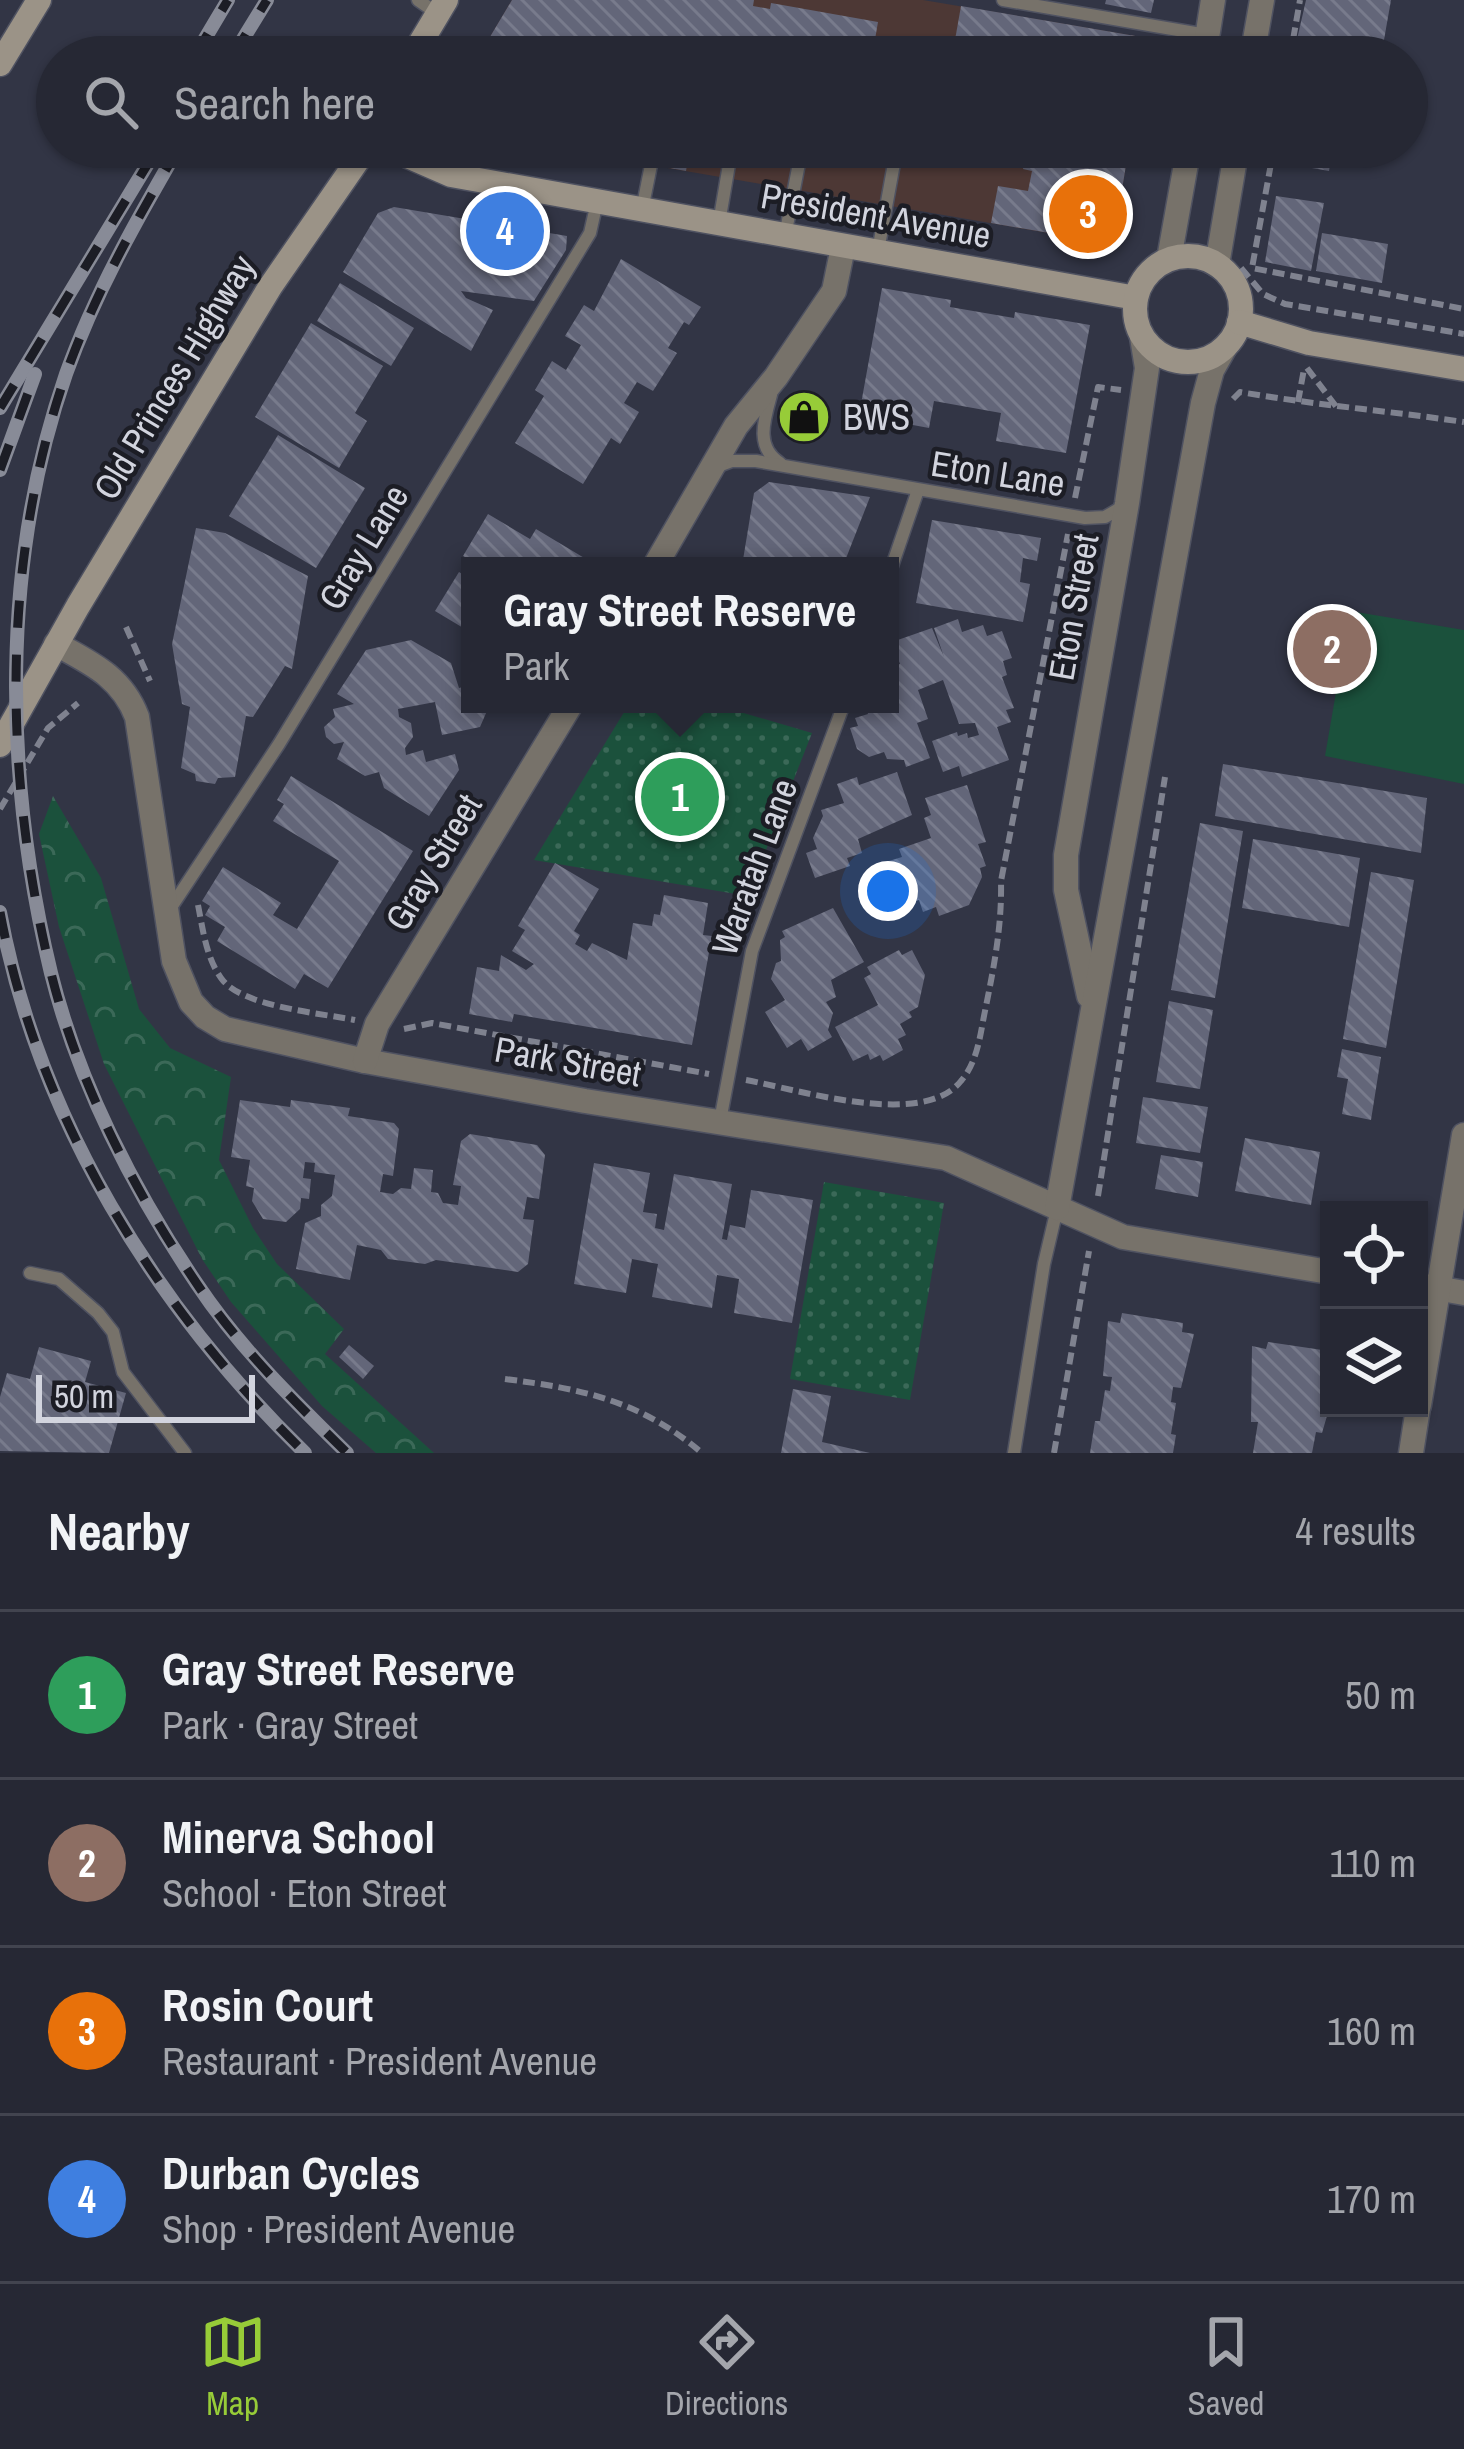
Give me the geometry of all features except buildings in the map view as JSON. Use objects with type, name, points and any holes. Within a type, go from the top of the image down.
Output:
[{"type":"street","points":[[0,64],[39,0]]},
{"type":"street","points":[[1207,36],[1213,0]]},
{"type":"street","points":[[1256,36],[1262,0]]},
{"type":"street","points":[[421,36],[434,5]]},
{"type":"street","name":"Old Princes Highway","points":[[0,746],[56,644],[347,168]]},
{"type":"street","name":"President Avenue","points":[[437,168],[452,175],[597,202],[1136,298]]},
{"type":"street","points":[[1169,259],[1185,168]]},
{"type":"street","points":[[1228,264],[1194,256],[1169,259],[1148,274],[1134,312],[1142,337],[1165,357],[1182,362],[1213,356],[1225,347],[1239,322],[1238,290],[1228,264],[1235,168]]},
{"type":"street","points":[[661,557],[736,426],[834,291],[843,247]]},
{"type":"street","points":[[1239,322],[1309,343],[1464,369]]},
{"type":"street","name":"Eton Street","points":[[1090,1024],[1087,977],[1066,890],[1066,855],[1147,368],[1142,337]]},
{"type":"street","name":"Eton Street","points":[[1057,1208],[1203,403],[1212,370],[1225,347]]},
{"type":"street","name":"Park Street","points":[[56,644],[100,668],[130,698],[181,984],[206,1018],[225,1029],[364,1061],[720,1124],[946,1158],[1094,1226],[1148,1242],[1320,1271]]},
{"type":"street","name":"Gray Street","points":[[364,1061],[377,1024],[566,713]]},
{"type":"street","points":[[1066,890],[1086,902],[1106,900],[1115,893]]},
{"type":"street","points":[[1428,1355],[1464,1135]]},
{"type":"street","points":[[1411,1453],[1417,1417]]},
{"type":"lane","points":[[1003,0],[1054,4],[1169,36]]},
{"type":"lane","points":[[642,210],[650,168]]},
{"type":"lane","points":[[719,223],[728,168]]},
{"type":"lane","points":[[785,236],[798,168]]},
{"type":"lane","points":[[878,252],[893,168]]},
{"type":"lane","name":"Gray Lane","points":[[166,915],[279,743],[590,233],[597,202]]},
{"type":"lane","points":[[776,377],[763,438],[770,455],[788,467]]},
{"type":"lane","name":"Eton Lane","points":[[715,468],[745,460],[1071,516],[1106,517],[1127,503]]},
{"type":"lane","points":[[895,557],[919,490]]},
{"type":"lane","name":"Waratah Lane","points":[[720,1124],[752,951],[841,713]]},
{"type":"lane","name":"Eton Street","points":[[1014,1453],[1043,1264],[1057,1208]]},
{"type":"lane","points":[[30,1273],[59,1279],[98,1313],[112,1333],[123,1372],[185,1453]]},
{"type":"path","points":[[1294,36],[1300,0]]},
{"type":"path","points":[[1270,168],[1252,268],[1464,309]]},
{"type":"path","points":[[1228,264],[1285,304],[1464,334]]},
{"type":"path","points":[[1298,402],[1305,365],[1338,409]]},
{"type":"path","points":[[899,1107],[934,1101],[960,1084],[976,1057],[1002,926],[1001,881],[1098,387],[1143,394]]},
{"type":"path","points":[[1203,403],[1224,406],[1240,392],[1338,409],[1373,408],[1464,422]]},
{"type":"path","points":[[0,808],[48,728],[78,704]]},
{"type":"path","points":[[1054,1453],[1168,757]]},
{"type":"path","points":[[505,1379],[580,1389],[641,1412],[702,1453]]},
{"type":"shaded area","points":[[512,0],[923,0],[1135,36],[491,36]]},
{"type":"shaded area","points":[[668,168],[1126,168],[1113,244]]},
{"type":"green space","points":[[1350,611],[1464,630],[1464,784],[1325,756]]},
{"type":"green space","points":[[624,713],[744,713],[812,733],[748,896],[534,860]]},
{"type":"green space","points":[[53,796],[101,878],[139,1009],[170,1048],[231,1077],[219,1160],[277,1264],[344,1329],[325,1354],[434,1453],[376,1453],[322,1406],[231,1302],[202,1259],[104,1064],[59,927],[39,834]]},
{"type":"green space","points":[[824,1182],[944,1203],[910,1400],[790,1379]]},
{"type":"railway","points":[[207,36],[228,0]]},
{"type":"railway","points":[[245,36],[267,0]]},
{"type":"railway","points":[[0,408],[145,168]]},
{"type":"railway","points":[[167,168],[90,315],[44,446],[20,596],[16,672],[24,824],[35,899],[62,1014],[92,1095],[130,1173],[197,1284],[231,1330],[347,1453]]},
{"type":"railway","points":[[0,470],[35,374]]},
{"type":"railway","points":[[0,912],[18,989],[43,1063],[111,1206],[200,1336],[305,1453]]},
{"type":"place","name":"Rosin Court","points":[[1088,214]]},
{"type":"place","name":"Durban Cycles","points":[[505,231]]},
{"type":"place","name":"BWS","points":[[804,417]]},
{"type":"place","name":"Minerva School","points":[[1332,649]]},
{"type":"place","name":"Gray Street Reserve","points":[[680,797]]}]
